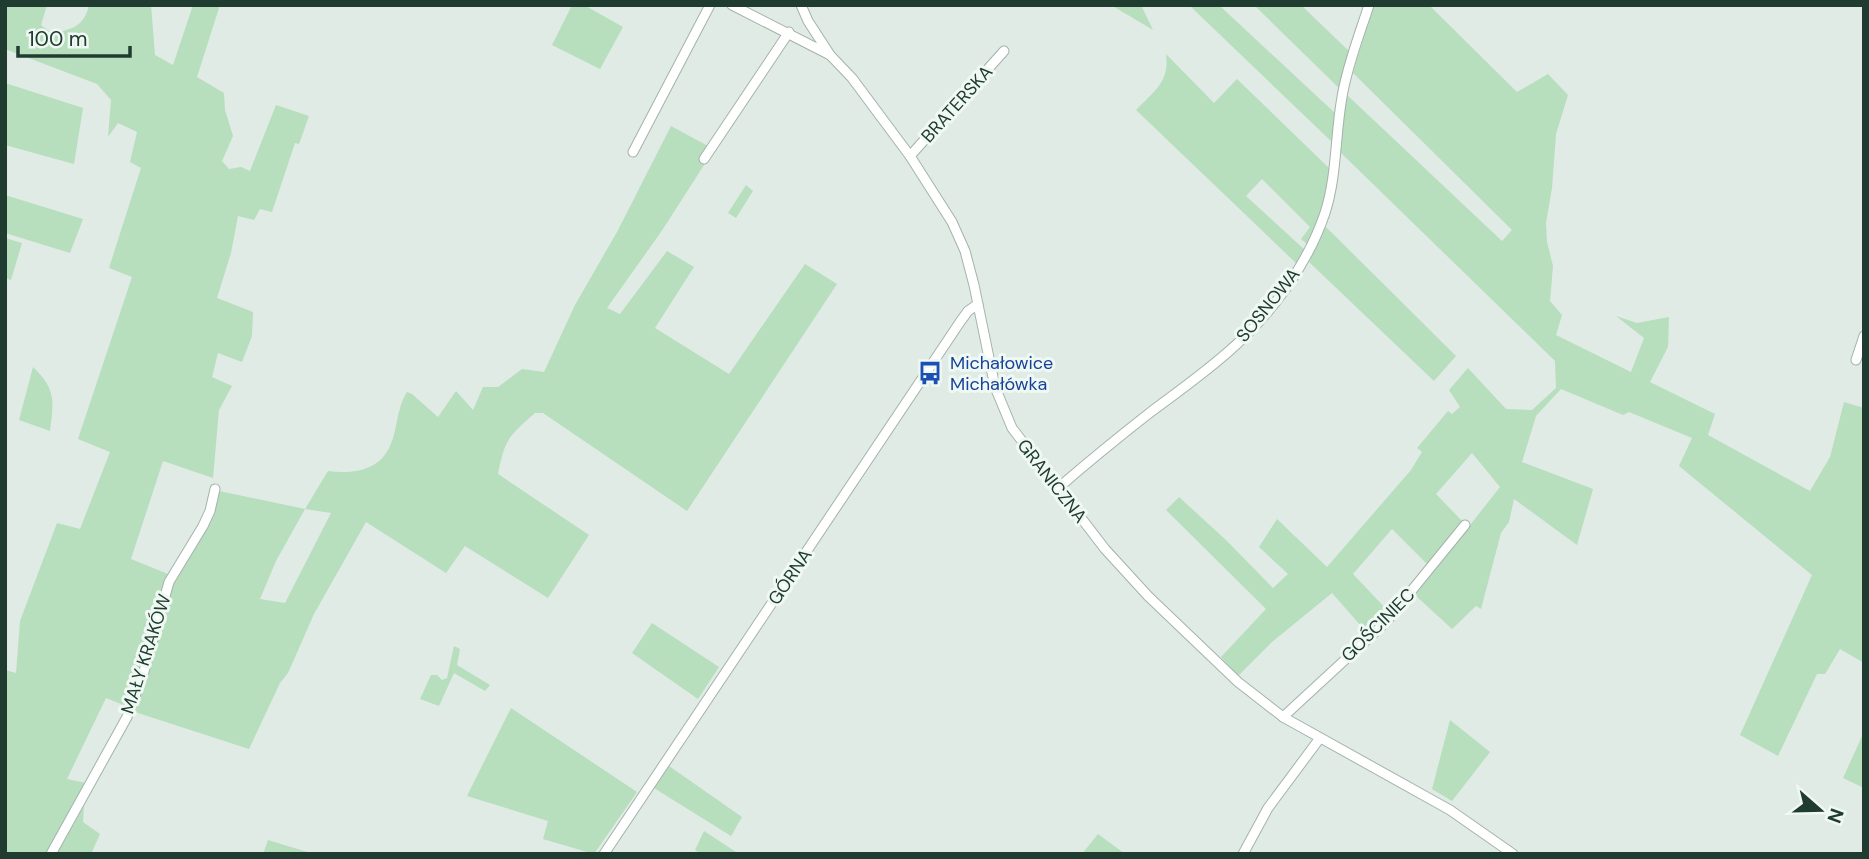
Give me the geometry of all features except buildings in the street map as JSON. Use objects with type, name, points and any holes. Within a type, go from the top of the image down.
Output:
[{"type":"street","points":[[633,152],[710,5]]},
{"type":"street","name":"GRANICZNA","points":[[732,5],[830,55],[852,78],[910,156],[939,200],[968,262],[995,387],[1012,428],[1105,549],[1148,596],[1238,682],[1283,717],[1450,810],[1513,854]]},
{"type":"street","points":[[802,5],[808,21],[830,55]]},
{"type":"street","name":"SOSNOWA","points":[[1057,488],[1229,352],[1255,326],[1296,275],[1325,213],[1334,174],[1342,97],[1348,69],[1369,5]]},
{"type":"street","points":[[704,159],[789,32]]},
{"type":"street","name":"BRATERSKA","points":[[910,156],[1004,51]]},
{"type":"street","name":"GÓRNA","points":[[604,854],[960,322],[968,311],[978,304]]},
{"type":"street","points":[[1856,360],[1864,336]]},
{"type":"street","name":"MAŁY KRAKÓW","points":[[51,854],[127,717],[143,675],[169,582],[203,526],[215,489]]},
{"type":"street","name":"GOŚCINIEC","points":[[1283,717],[1386,622],[1465,525]]},
{"type":"street","points":[[1243,854],[1268,808],[1320,738]]},
{"type":"green space","points":[[5,5],[47,5],[41,25],[51,33],[76,26],[84,18],[89,5],[151,5],[155,55],[173,65],[193,5],[220,5],[197,77],[224,93],[225,110],[233,136],[222,161],[229,169],[241,167],[250,171],[276,105],[309,116],[299,144],[295,143],[272,212],[260,209],[254,220],[238,216],[231,253],[217,298],[253,312],[252,336],[242,362],[218,353],[212,377],[232,386],[219,410],[213,478],[163,461],[131,559],[168,574],[142,663],[126,706],[106,698],[67,779],[86,783],[46,854],[5,854],[5,670],[16,673],[20,621],[57,523],[80,529],[110,452],[78,439],[132,277],[109,268],[141,168],[130,162],[137,132],[118,123],[108,137],[111,100],[97,84],[5,49]]},
{"type":"green space","points":[[572,5],[584,5],[623,27],[600,69],[552,45]]},
{"type":"green space","points":[[1111,5],[1141,5],[1153,30]]},
{"type":"green space","points":[[1189,5],[1219,5],[1336,114],[1333,143]]},
{"type":"green space","points":[[1254,5],[1301,5],[1351,53],[1340,89]]},
{"type":"green space","points":[[1373,5],[1429,5],[1517,92],[1548,74],[1568,95],[1556,134],[1546,223],[1553,266],[1550,301],[1562,315],[1556,335],[1631,372],[1644,338],[1616,316],[1637,323],[1669,317],[1668,347],[1650,382],[1715,414],[1708,435],[1810,491],[1830,457],[1844,402],[1864,408],[1864,663],[1840,649],[1825,674],[1817,674],[1778,756],[1740,735],[1812,575],[1679,466],[1692,438],[1629,412],[1623,415],[1561,389],[1536,416],[1522,462],[1593,489],[1577,545],[1514,499],[1509,522],[1501,533],[1481,609],[1476,606],[1452,629],[1415,595],[1500,487],[1472,453],[1436,494],[1464,523],[1428,565],[1392,529],[1353,574],[1389,612],[1368,634],[1332,593],[1272,642],[1238,676],[1221,657],[1266,609],[1166,510],[1179,497],[1273,588],[1288,574],[1259,547],[1277,519],[1327,567],[1411,470],[1422,452],[1417,448],[1448,411],[1452,414],[1460,407],[1449,390],[1468,368],[1506,409],[1532,410],[1556,388],[1555,361],[1338,150],[1346,94],[1502,241],[1512,230],[1353,73]]},
{"type":"green space","points":[[1166,54],[1214,103],[1237,79],[1330,169],[1329,186],[1309,246],[1301,239],[1310,227],[1262,179],[1246,196],[1306,251],[1298,265],[1136,110],[1163,79],[1167,64]]},
{"type":"green space","points":[[5,83],[83,108],[74,164],[5,145]]},
{"type":"green space","points":[[671,126],[708,146],[700,157],[706,162],[607,308],[620,314],[667,251],[694,267],[655,328],[729,374],[805,264],[837,284],[687,511],[543,413],[535,413],[509,439],[498,474],[589,535],[548,598],[465,546],[446,573],[366,522],[314,614],[288,673],[280,683],[249,749],[135,712],[150,668],[170,591],[180,568],[199,543],[215,510],[219,491],[305,509],[328,471],[356,471],[379,461],[393,439],[407,392],[438,417],[456,391],[473,410],[483,387],[498,387],[522,369],[544,372],[575,305],[617,232]],"holes":[[[305,509],[331,513],[285,603],[260,599],[276,561]]]},
{"type":"green space","points":[[746,185],[753,191],[736,218],[728,213]]},
{"type":"green space","points":[[5,195],[83,219],[70,253],[5,233]]},
{"type":"green space","points":[[1325,226],[1456,356],[1434,381],[1309,262]]},
{"type":"green space","points":[[5,238],[22,243],[11,280],[5,278]]},
{"type":"green space","points":[[33,367],[46,382],[52,396],[50,431],[19,420]]},
{"type":"green space","points":[[652,623],[719,667],[698,699],[632,653]]},
{"type":"green space","points":[[454,646],[460,649],[457,665],[490,685],[485,691],[454,673],[439,706],[420,699],[431,675],[437,675],[442,680],[447,678]]},
{"type":"green space","points":[[511,708],[637,792],[594,854],[543,839],[548,821],[467,796]]},
{"type":"green space","points":[[1450,720],[1490,752],[1452,801],[1432,789]]},
{"type":"green space","points":[[1864,732],[1864,788],[1843,778]]},
{"type":"green space","points":[[669,766],[742,817],[731,836],[654,788]]},
{"type":"green space","points":[[84,806],[83,822],[100,834],[91,854],[57,854]]},
{"type":"green space","points":[[704,831],[739,854],[701,854],[695,850]]},
{"type":"green space","points":[[1098,834],[1125,854],[1082,854]]},
{"type":"green space","points":[[268,840],[314,854],[263,854]]},
{"type":"place","name":"Michałowice Michałówka","points":[[930,373]]}]
